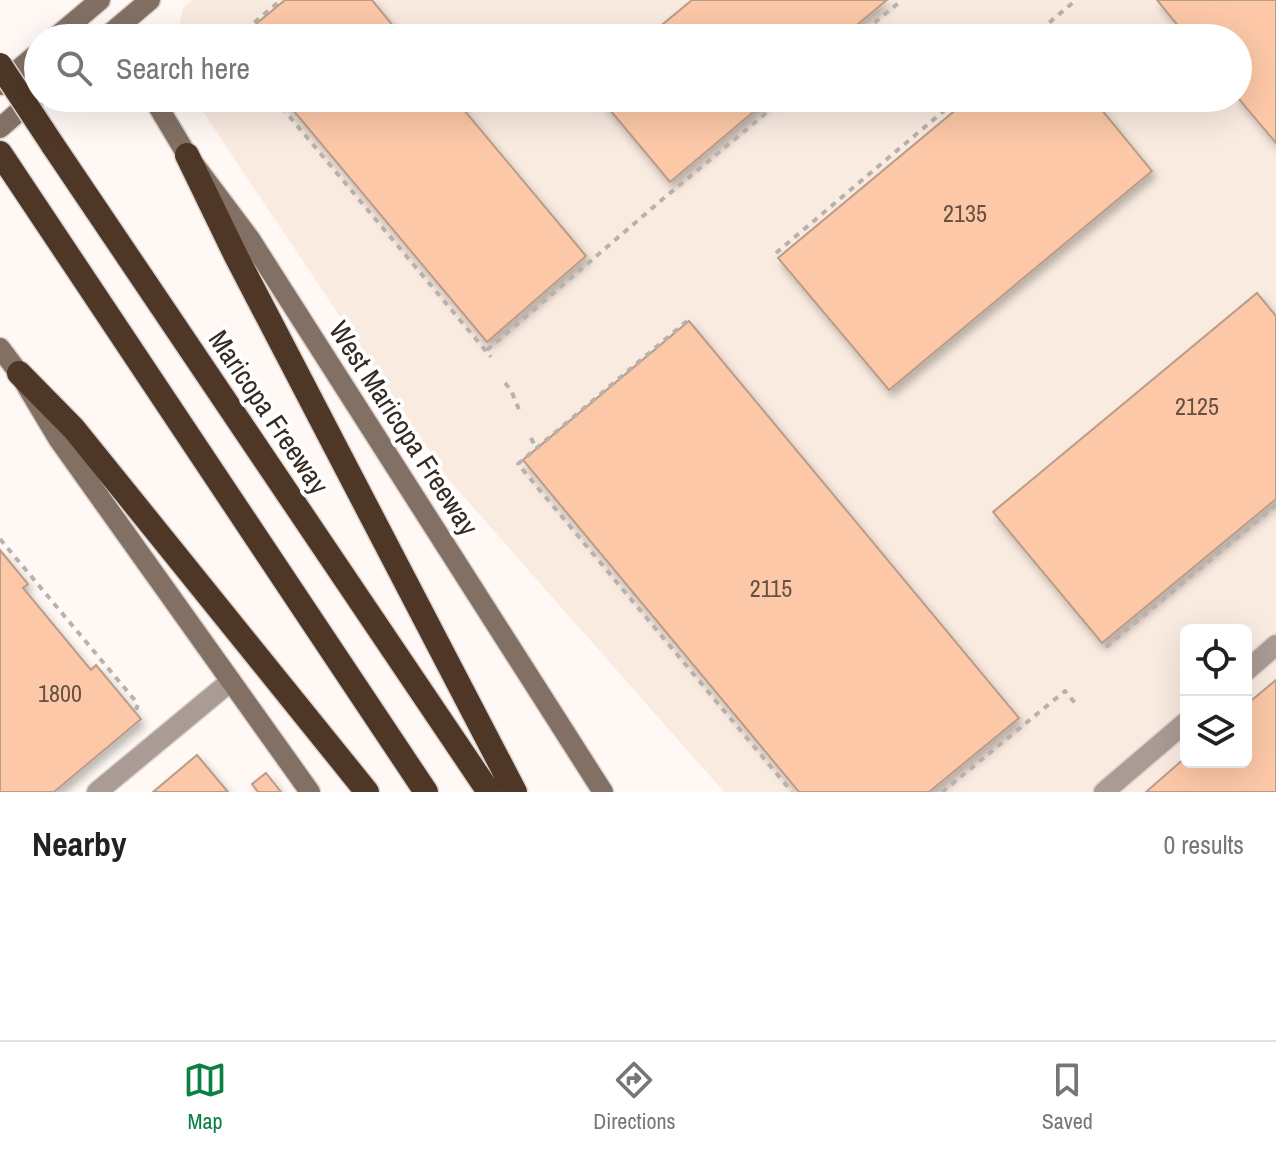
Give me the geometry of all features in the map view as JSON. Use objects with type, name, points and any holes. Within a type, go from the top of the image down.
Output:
[{"type":"highway","name":"Maricopa Freeway","points":[[0,65],[24,101]]},
{"type":"highway","name":"Maricopa Freeway","points":[[31,112],[489,792]]},
{"type":"highway","points":[[0,153],[426,792]]},
{"type":"highway","points":[[187,155],[236,256],[515,792]]},
{"type":"highway","points":[[19,373],[74,429],[367,792]]},
{"type":"main road","points":[[124,24],[150,0]]},
{"type":"main road","points":[[71,24],[95,2],[105,24]]},
{"type":"main road","points":[[0,85],[24,65]]},
{"type":"main road","points":[[0,128],[24,107]]},
{"type":"main road","name":"West Maricopa Freeway","points":[[161,112],[187,155],[250,239],[603,792]]},
{"type":"main road","points":[[0,348],[19,373],[59,440],[310,792]]},
{"type":"street","points":[[1252,666],[1276,645]]},
{"type":"street","points":[[97,792],[231,681]]},
{"type":"street","points":[[1104,792],[1180,727]]},
{"type":"path","points":[[253,24],[281,0]]},
{"type":"path","points":[[873,24],[902,0]]},
{"type":"path","points":[[1048,24],[1076,0]]},
{"type":"path","points":[[286,112],[491,357]]},
{"type":"path","points":[[487,350],[767,112]]},
{"type":"path","points":[[776,253],[942,112]]},
{"type":"path","points":[[687,321],[518,464],[792,792]]},
{"type":"path","points":[[505,383],[520,412]]},
{"type":"path","points":[[531,438],[536,448]]},
{"type":"path","points":[[1106,647],[1276,505]]},
{"type":"path","points":[[0,539],[138,704],[136,710]]},
{"type":"path","points":[[942,792],[1065,691],[1075,703]]},
{"type":"shaded area","points":[[192,0],[1276,0],[1276,792],[724,792],[449,480],[203,112],[1252,112],[1252,24],[180,24],[183,8]]},
{"type":"building","points":[[285,0],[372,0],[392,24],[256,24]]},
{"type":"building","points":[[692,0],[887,0],[858,24],[663,24]]},
{"type":"building","points":[[1157,0],[1276,0],[1276,143],[1250,112],[1252,24],[1177,24]]},
{"type":"building","points":[[295,112],[466,112],[586,256],[487,342]]},
{"type":"building","points":[[612,112],[753,112],[670,182]]},
{"type":"building","points":[[953,112],[1104,112],[1152,171],[889,390],[778,258]]},
{"type":"building","points":[[1257,293],[1276,316],[1276,499],[1102,643],[993,512]]},
{"type":"building","points":[[689,321],[1019,718],[929,792],[799,792],[523,460]]},
{"type":"building","points":[[0,550],[28,584],[23,588],[91,670],[96,665],[141,719],[54,792],[0,792]]},
{"type":"building","points":[[1276,680],[1276,792],[1146,792],[1180,762],[1180,768],[1252,768],[1252,700]]},
{"type":"building","points":[[197,755],[228,792],[153,792]]},
{"type":"building","points":[[266,773],[281,792],[258,792],[252,784]]}]
